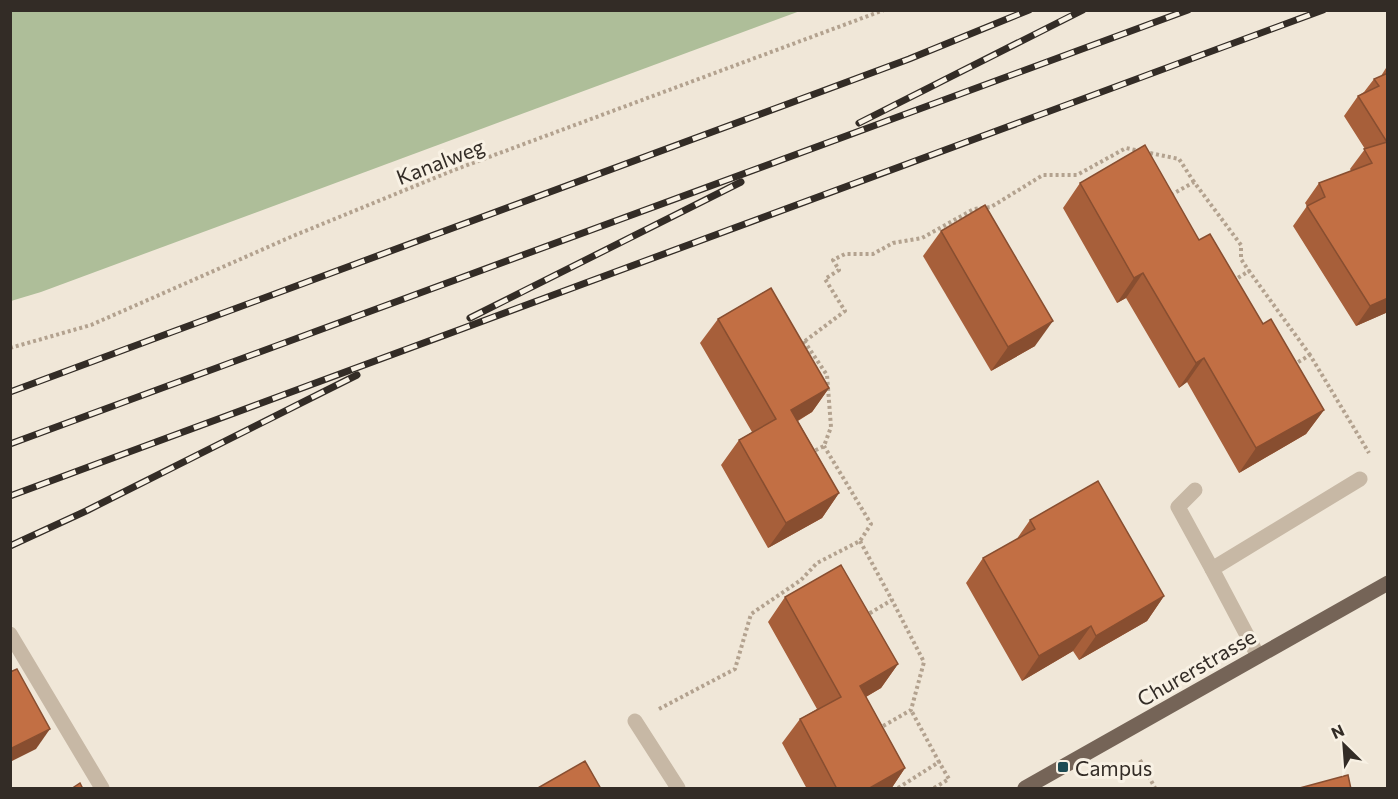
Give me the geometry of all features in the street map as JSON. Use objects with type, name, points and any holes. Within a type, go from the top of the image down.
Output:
[{"type":"main road","name":"Churerstrasse","points":[[1025,789],[1388,583]]},
{"type":"lane","points":[[1212,569],[1360,479]]},
{"type":"lane","points":[[1195,490],[1178,507],[1258,656]]},
{"type":"lane","points":[[10,634],[102,789]]},
{"type":"lane","points":[[635,721],[678,789]]},
{"type":"path","name":"Kanalweg","points":[[10,348],[91,325],[292,236],[454,170],[884,10]]},
{"type":"path","points":[[794,343],[805,341],[845,311],[825,279],[839,270],[833,260],[845,254],[873,254],[893,243],[922,238],[974,209],[991,207],[1043,175],[1077,175],[1126,148],[1179,159],[1241,245],[1241,259],[1310,355],[1373,460]]},
{"type":"path","points":[[1167,197],[1194,182]]},
{"type":"path","points":[[1231,282],[1249,272]]},
{"type":"path","points":[[805,341],[827,375],[831,427],[824,446],[807,455]]},
{"type":"path","points":[[1292,366],[1310,355]]},
{"type":"path","points":[[635,721],[735,669],[751,614],[801,580],[817,563],[860,541],[871,524],[824,446]]},
{"type":"path","points":[[860,541],[924,662],[911,710],[949,779],[934,789]]},
{"type":"path","points":[[864,616],[892,600]]},
{"type":"path","points":[[870,735],[911,710]]},
{"type":"path","points":[[1140,760],[1155,789]]},
{"type":"path","points":[[898,789],[939,762]]},
{"type":"green space","points":[[11,10],[800,11],[41,292],[11,301]]},
{"type":"building","points":[[1388,73],[1388,298],[1370,306],[1307,206],[1325,197],[1319,183],[1372,163],[1364,149],[1387,142],[1358,96],[1379,86],[1374,79]]},
{"type":"building","points":[[1145,145],[1199,240],[1210,234],[1263,324],[1271,319],[1324,410],[1256,448],[1204,358],[1196,363],[1143,273],[1134,278],[1080,183]]},
{"type":"building","points":[[985,205],[1053,321],[1008,347],[941,231]]},
{"type":"building","points":[[771,288],[829,388],[791,410],[839,493],[786,523],[739,440],[776,419],[718,319]]},
{"type":"building","points":[[1098,481],[1164,596],[1096,636],[1091,626],[1039,656],[983,558],[1035,529],[1030,520]]},
{"type":"building","points":[[841,565],[898,664],[860,686],[905,768],[868,789],[837,789],[800,719],[841,697],[785,597]]},
{"type":"building","points":[[17,669],[50,729],[10,749],[10,672]]},
{"type":"building","points":[[585,761],[601,789],[536,789]]},
{"type":"building","points":[[1348,775],[1351,789],[1296,789]]},
{"type":"building","points":[[80,783],[83,789],[71,789]]},
{"type":"railway","points":[[10,392],[909,59],[1029,10]]},
{"type":"railway","points":[[859,123],[1083,10]]},
{"type":"railway","points":[[10,444],[1188,10]]},
{"type":"railway","points":[[10,496],[1323,10]]},
{"type":"railway","points":[[470,318],[741,182]]},
{"type":"railway","points":[[10,546],[86,511],[357,375]]},
{"type":"place","name":"Campus","points":[[1063,767]]}]
